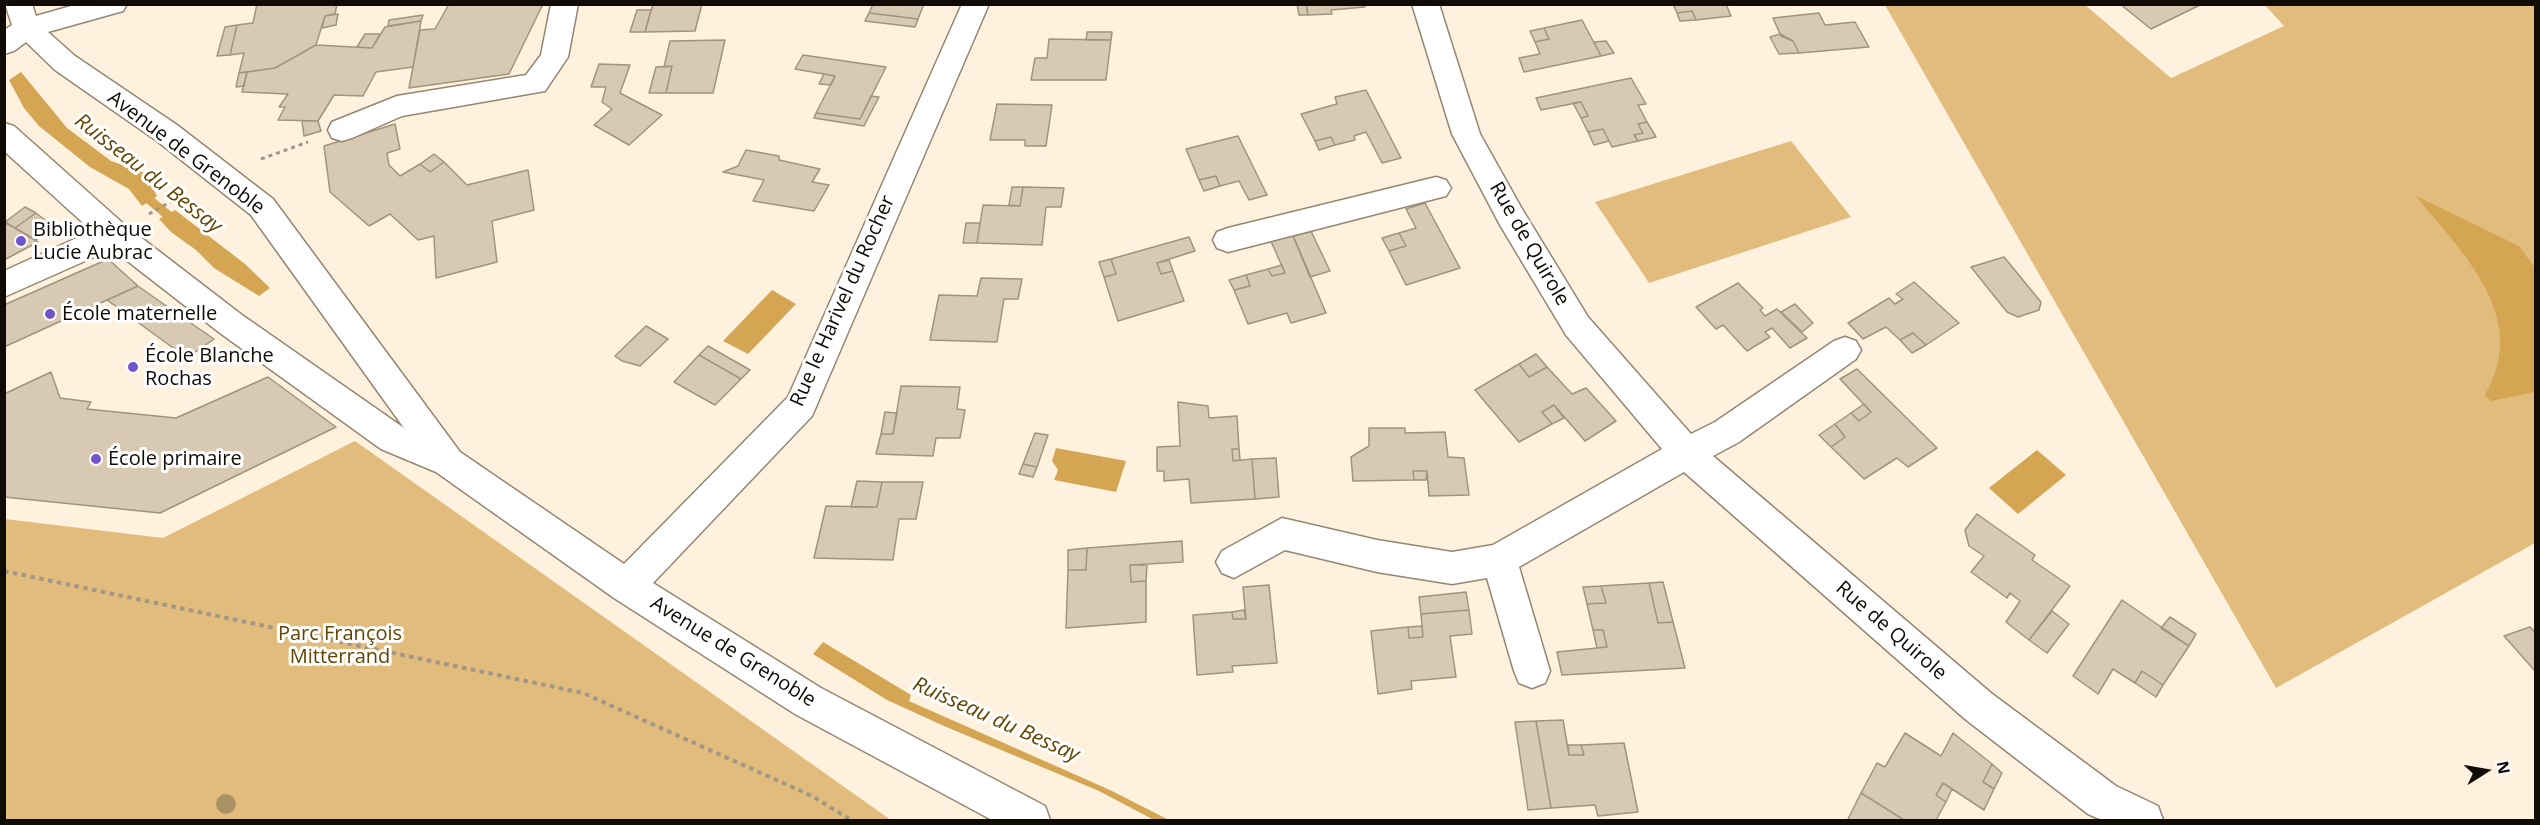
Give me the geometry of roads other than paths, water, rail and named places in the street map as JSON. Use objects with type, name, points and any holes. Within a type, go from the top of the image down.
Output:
[{"type":"street","points":[[14,25],[114,4]]},
{"type":"street","points":[[342,130],[397,106],[535,84],[555,57],[565,4]]},
{"type":"street","name":"Rue le Harivel du Rocher","points":[[627,586],[800,406],[976,4]]},
{"type":"street","name":"Rue de Quirole","points":[[1425,4],[1466,134],[1511,217],[1577,326],[1686,453],[2097,810],[2145,820]]},
{"type":"street","name":"Avenue de Grenoble","points":[[14,25],[167,133],[262,207],[448,462]]},
{"type":"street","name":"Avenue de Grenoble","points":[[4,134],[115,234],[231,324],[393,439],[448,462],[627,586],[808,701],[1031,820]]},
{"type":"street","points":[[1228,240],[1436,188]]},
{"type":"street","points":[[4,285],[115,234]]},
{"type":"street","points":[[1234,562],[1282,534],[1377,556],[1452,568],[1498,560],[1727,432],[1845,350]]},
{"type":"street","points":[[1498,560],[1532,671]]},
{"type":"waterway","name":"Ruisseau du Bessay","points":[[137,189],[180,225]]},
{"type":"place","name":"Bibliothèque Lucie Aubrac","points":[[21,241]]},
{"type":"place","name":"École maternelle","points":[[50,314]]},
{"type":"place","name":"École Blanche Rochas","points":[[133,367]]},
{"type":"place","name":"École primaire","points":[[96,459]]},
{"type":"park label","name":"Parc François Mitterrand","points":[[340,646]]}]
